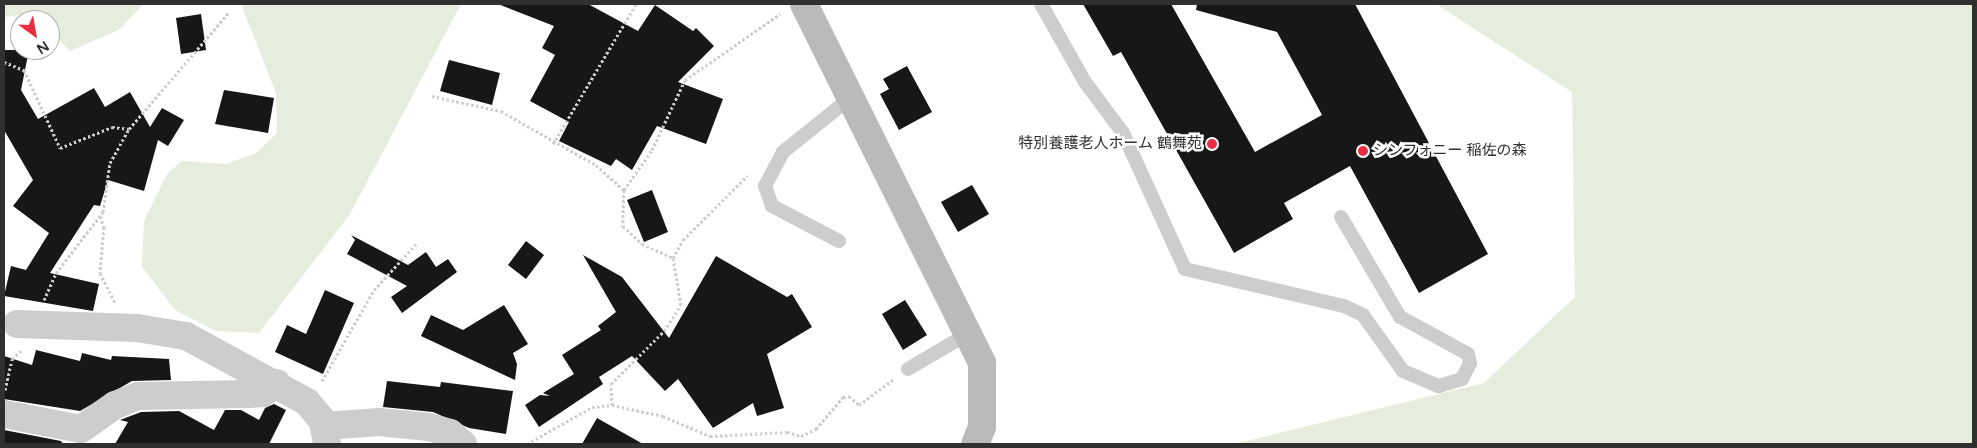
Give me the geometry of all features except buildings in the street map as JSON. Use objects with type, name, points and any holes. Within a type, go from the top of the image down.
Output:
[{"type":"street","points":[[804,4],[848,98],[969,333],[982,363],[985,392],[982,427],[974,444]]},
{"type":"street","points":[[24,324],[125,327],[186,336],[277,383],[307,402],[326,435],[379,422],[429,427],[467,443]]},
{"type":"street","points":[[4,414],[81,430],[114,405],[138,396],[263,393],[277,383]]},
{"type":"lane","points":[[1041,4],[1085,82],[1131,147],[1186,269],[1344,306],[1363,315],[1403,371],[1439,386],[1462,379],[1470,363],[1468,354],[1400,317],[1342,217]]},
{"type":"lane","points":[[839,241],[772,206],[765,186],[782,152],[848,98]]},
{"type":"lane","points":[[908,369],[969,333]]},
{"type":"path","points":[[552,144],[636,4]]},
{"type":"path","points":[[612,405],[610,384],[664,331],[681,305],[673,258],[642,244],[623,226],[624,190],[652,150],[685,80],[770,18],[804,4]]},
{"type":"path","points":[[4,396],[12,359],[23,348],[24,324],[56,273],[100,216],[110,186],[110,164],[129,130],[230,11]]},
{"type":"path","points":[[4,62],[24,70],[60,148],[112,127],[129,130]]},
{"type":"path","points":[[432,96],[500,111],[552,144],[596,164],[624,190]]},
{"type":"path","points":[[100,216],[104,226],[100,273],[124,314],[125,327]]},
{"type":"path","points":[[307,402],[374,290],[418,242]]},
{"type":"path","points":[[527,444],[572,417],[612,405],[663,416],[710,436],[787,432],[801,436],[816,429],[843,398],[849,396],[859,405],[908,369]]},
{"type":"green space","points":[[4,4],[143,4],[119,30],[70,51],[60,40],[60,10],[10,10],[10,16],[4,17]]},
{"type":"green space","points":[[241,4],[461,4],[350,214],[259,333],[216,331],[175,310],[142,267],[144,221],[167,174],[182,161],[226,164],[256,153],[277,133],[276,93]]},
{"type":"green space","points":[[1436,4],[1973,4],[1973,444],[1234,444],[1484,383],[1575,297],[1572,92]]},
{"type":"place","name":"特別養護老人ホーム 鶴舞苑","points":[[1212,144]]},
{"type":"place","name":"シンフォニー 稲佐の森","points":[[1363,151]]}]
